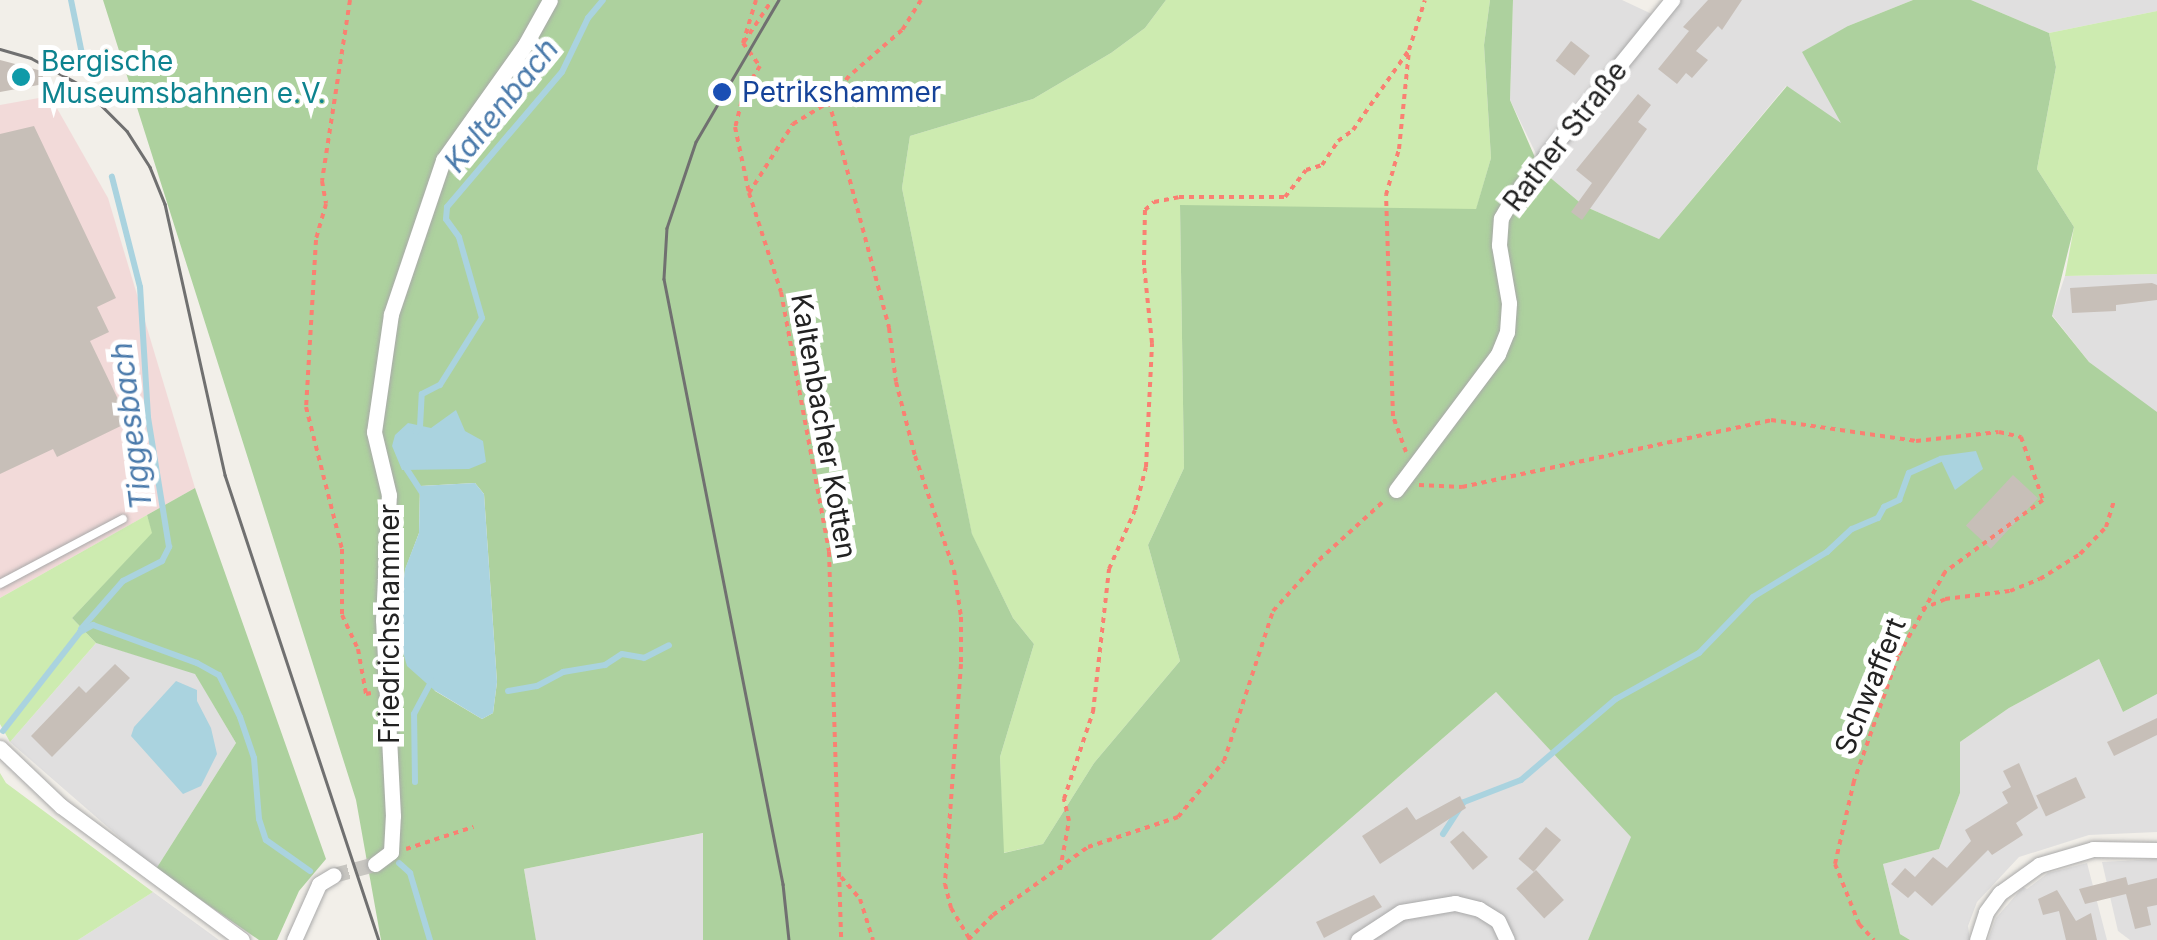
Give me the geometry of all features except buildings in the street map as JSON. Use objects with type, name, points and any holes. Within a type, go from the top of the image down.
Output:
[{"type":"street","name":"Friedrichshammer","points":[[391,852],[386,672],[389,495],[374,432],[391,314],[443,160],[525,44],[550,0]]},
{"type":"street","name":"Rather Straße","points":[[1405,480],[1498,354],[1508,332],[1509,303],[1499,245],[1501,218],[1515,194],[1672,0]]},
{"type":"street","points":[[0,748],[61,806],[199,912],[242,940]]},
{"type":"street","points":[[1976,940],[1986,912],[2000,893],[2039,864],[2093,849],[2157,850]]},
{"type":"street","points":[[375,864],[391,852]]},
{"type":"street","points":[[294,940],[319,884],[334,875]]},
{"type":"street","points":[[1358,940],[1400,912],[1455,903],[1479,909],[1498,922],[1507,940]]},
{"type":"lane","points":[[0,584],[123,518]]},
{"type":"path","points":[[350,0],[322,181],[326,204],[316,240],[306,407],[342,550],[342,615],[358,649],[367,696],[375,677],[386,672]]},
{"type":"path","name":"Kaltenbacher Kotten","points":[[756,0],[743,43],[760,66],[744,92],[735,126],[749,194],[781,292],[830,552],[841,940]]},
{"type":"path","points":[[743,43],[772,0]]},
{"type":"path","points":[[749,194],[793,124],[828,102],[849,76],[902,30],[921,0]]},
{"type":"path","points":[[1405,480],[1393,416],[1386,195],[1399,148],[1408,50],[1426,0]]},
{"type":"path","points":[[1060,870],[1069,821],[1064,799],[1093,712],[1110,569],[1135,510],[1146,467],[1152,344],[1144,265],[1145,210],[1154,202],[1179,196],[1285,197],[1306,170],[1322,166],[1338,140],[1353,130],[1408,50]]},
{"type":"path","points":[[828,102],[889,328],[896,382],[915,456],[954,570],[961,664],[945,884],[951,908],[969,939],[993,916],[1088,847],[1178,816],[1224,760],[1273,611],[1319,560],[1405,480],[1462,486],[1771,420],[1916,441],[1998,432],[2021,437],[2043,500],[1945,572],[1922,609]]},
{"type":"path","name":"Schwaffert","points":[[1874,940],[1859,924],[1836,864],[1854,781],[1898,656],[1922,609],[1945,599],[2010,592],[2040,579],[2080,554],[2106,526],[2114,501]]},
{"type":"path","points":[[391,852],[472,827]]},
{"type":"path","points":[[841,877],[860,900],[873,940]]},
{"type":"shaded area","points":[[1513,0],[1622,0],[1654,15],[1538,158],[1510,100]]},
{"type":"shaded area","points":[[1677,0],[1913,0],[1848,26],[1842,125],[1786,86],[1659,239],[1584,206],[1540,169]]},
{"type":"shaded area","points":[[1971,0],[2157,0],[2157,11],[2049,33]]},
{"type":"shaded area","points":[[50,96],[108,198],[195,488],[0,598],[0,105]]},
{"type":"shaded area","points":[[2157,274],[2155,412],[2089,362],[2052,315],[2065,276]]},
{"type":"shaded area","points":[[96,643],[195,673],[236,743],[156,869],[10,742]]},
{"type":"shaded area","points":[[2099,659],[2123,712],[2157,694],[2157,832],[2089,835],[2019,857],[1977,902],[1968,926],[1970,940],[1910,940],[1900,934],[1883,864],[1939,849],[1960,793],[1960,742],[2009,708]]},
{"type":"shaded area","points":[[1496,692],[1632,837],[1588,940],[1211,940]]},
{"type":"shaded area","points":[[704,833],[703,940],[536,940],[524,869]]},
{"type":"shaded area","points":[[2157,859],[2157,940],[2130,940],[2118,931],[2102,862]]},
{"type":"shaded area","points":[[2087,863],[2107,940],[1988,940],[1996,918],[2023,887],[2027,889],[2048,873]]},
{"type":"shaded area","points":[[153,892],[219,940],[78,940]]},
{"type":"green space","points":[[103,0],[1166,0],[1145,28],[1033,99],[910,136],[902,188],[972,534],[1013,618],[1034,644],[1000,757],[1004,853],[1043,844],[1094,763],[1180,661],[1148,545],[1184,468],[1180,205],[1476,209],[1491,158],[1484,45],[1490,0],[1513,0],[1510,100],[1540,169],[1584,206],[1659,239],[1787,86],[1841,123],[1802,52],[1848,26],[1913,0],[1971,0],[2049,33],[2056,67],[2037,169],[2074,227],[2052,316],[2089,362],[2157,412],[2157,694],[2123,712],[2099,659],[2009,708],[1960,742],[1960,793],[1939,849],[1883,864],[1900,934],[1910,940],[1588,940],[1631,837],[1496,692],[1211,940],[703,940],[703,833],[524,869],[536,940],[381,940],[356,800]],"holes":[[[475,483],[484,494],[497,682],[493,713],[482,719],[435,691],[398,614],[405,570],[419,533],[420,486]]]},
{"type":"green space","points":[[1166,0],[1490,0],[1484,45],[1491,158],[1476,210],[1180,206],[1184,468],[1148,545],[1180,661],[1094,763],[1043,844],[1003,853],[1000,757],[1034,644],[1013,618],[972,535],[902,188],[910,136],[1033,99],[1145,28]]},
{"type":"green space","points":[[2157,11],[2157,274],[2065,276],[2074,227],[2037,169],[2056,67],[2049,33]]},
{"type":"green space","points":[[195,488],[326,859],[299,891],[277,940],[259,940],[156,869],[236,743],[195,674],[96,643],[72,618],[152,533],[147,515]]},
{"type":"green space","points":[[147,515],[153,533],[72,618],[96,643],[10,742],[0,724],[0,598]]},
{"type":"green space","points":[[0,773],[6,783],[153,892],[78,940],[0,940]]},
{"type":"water","points":[[456,410],[465,431],[483,441],[486,462],[469,469],[402,470],[392,446],[395,435],[408,423],[431,428]]},
{"type":"water","points":[[1976,451],[1983,469],[1955,490],[1939,456]]},
{"type":"water","points":[[475,483],[484,494],[497,682],[493,713],[482,719],[434,690],[407,666],[398,635],[405,569],[419,533],[420,486]]},
{"type":"water","points":[[176,681],[197,690],[197,701],[211,728],[217,754],[201,786],[183,794],[131,736],[134,727]]},
{"type":"waterway","name":"Tiggesbach","points":[[71,0],[84,64]]},
{"type":"waterway","name":"Kaltenbach","points":[[416,432],[420,427],[422,394],[440,385],[482,318],[459,237],[446,219],[447,207],[562,72],[588,18],[603,0]]},
{"type":"waterway","name":"Tiggesbach","points":[[81,629],[123,581],[162,561],[169,547],[148,417],[140,287],[112,177]]},
{"type":"waterway","points":[[1443,834],[1464,802],[1521,780],[1616,699],[1699,653],[1753,597],[1827,552],[1852,529],[1878,518],[1884,507],[1899,500],[1909,473],[1940,459]]},
{"type":"waterway","name":"Kaltenbach","points":[[404,465],[422,493]]},
{"type":"waterway","name":"Kaltenbach","points":[[3,731],[80,632],[93,625],[197,663],[219,675],[240,717],[254,758],[259,819],[266,840],[310,871]]},
{"type":"waterway","points":[[508,691],[537,686],[563,672],[605,665],[622,654],[644,658],[669,645]]},
{"type":"waterway","name":"Kaltenbach","points":[[415,782],[414,714],[432,680]]},
{"type":"waterway","points":[[399,863],[410,873],[430,940]]},
{"type":"tunnel","points":[[334,875],[375,864]]},
{"type":"tram line","points":[[779,0],[696,142],[667,228],[664,279],[783,884],[789,940]]},
{"type":"tram line","points":[[0,49],[31,58],[81,85],[127,131],[150,167],[165,204],[225,475],[379,940]]},
{"type":"place","name":"Bergische Museumsbahnen e.V.","points":[[21,77]]},
{"type":"place","name":"Petrikshammer","points":[[722,92]]}]
